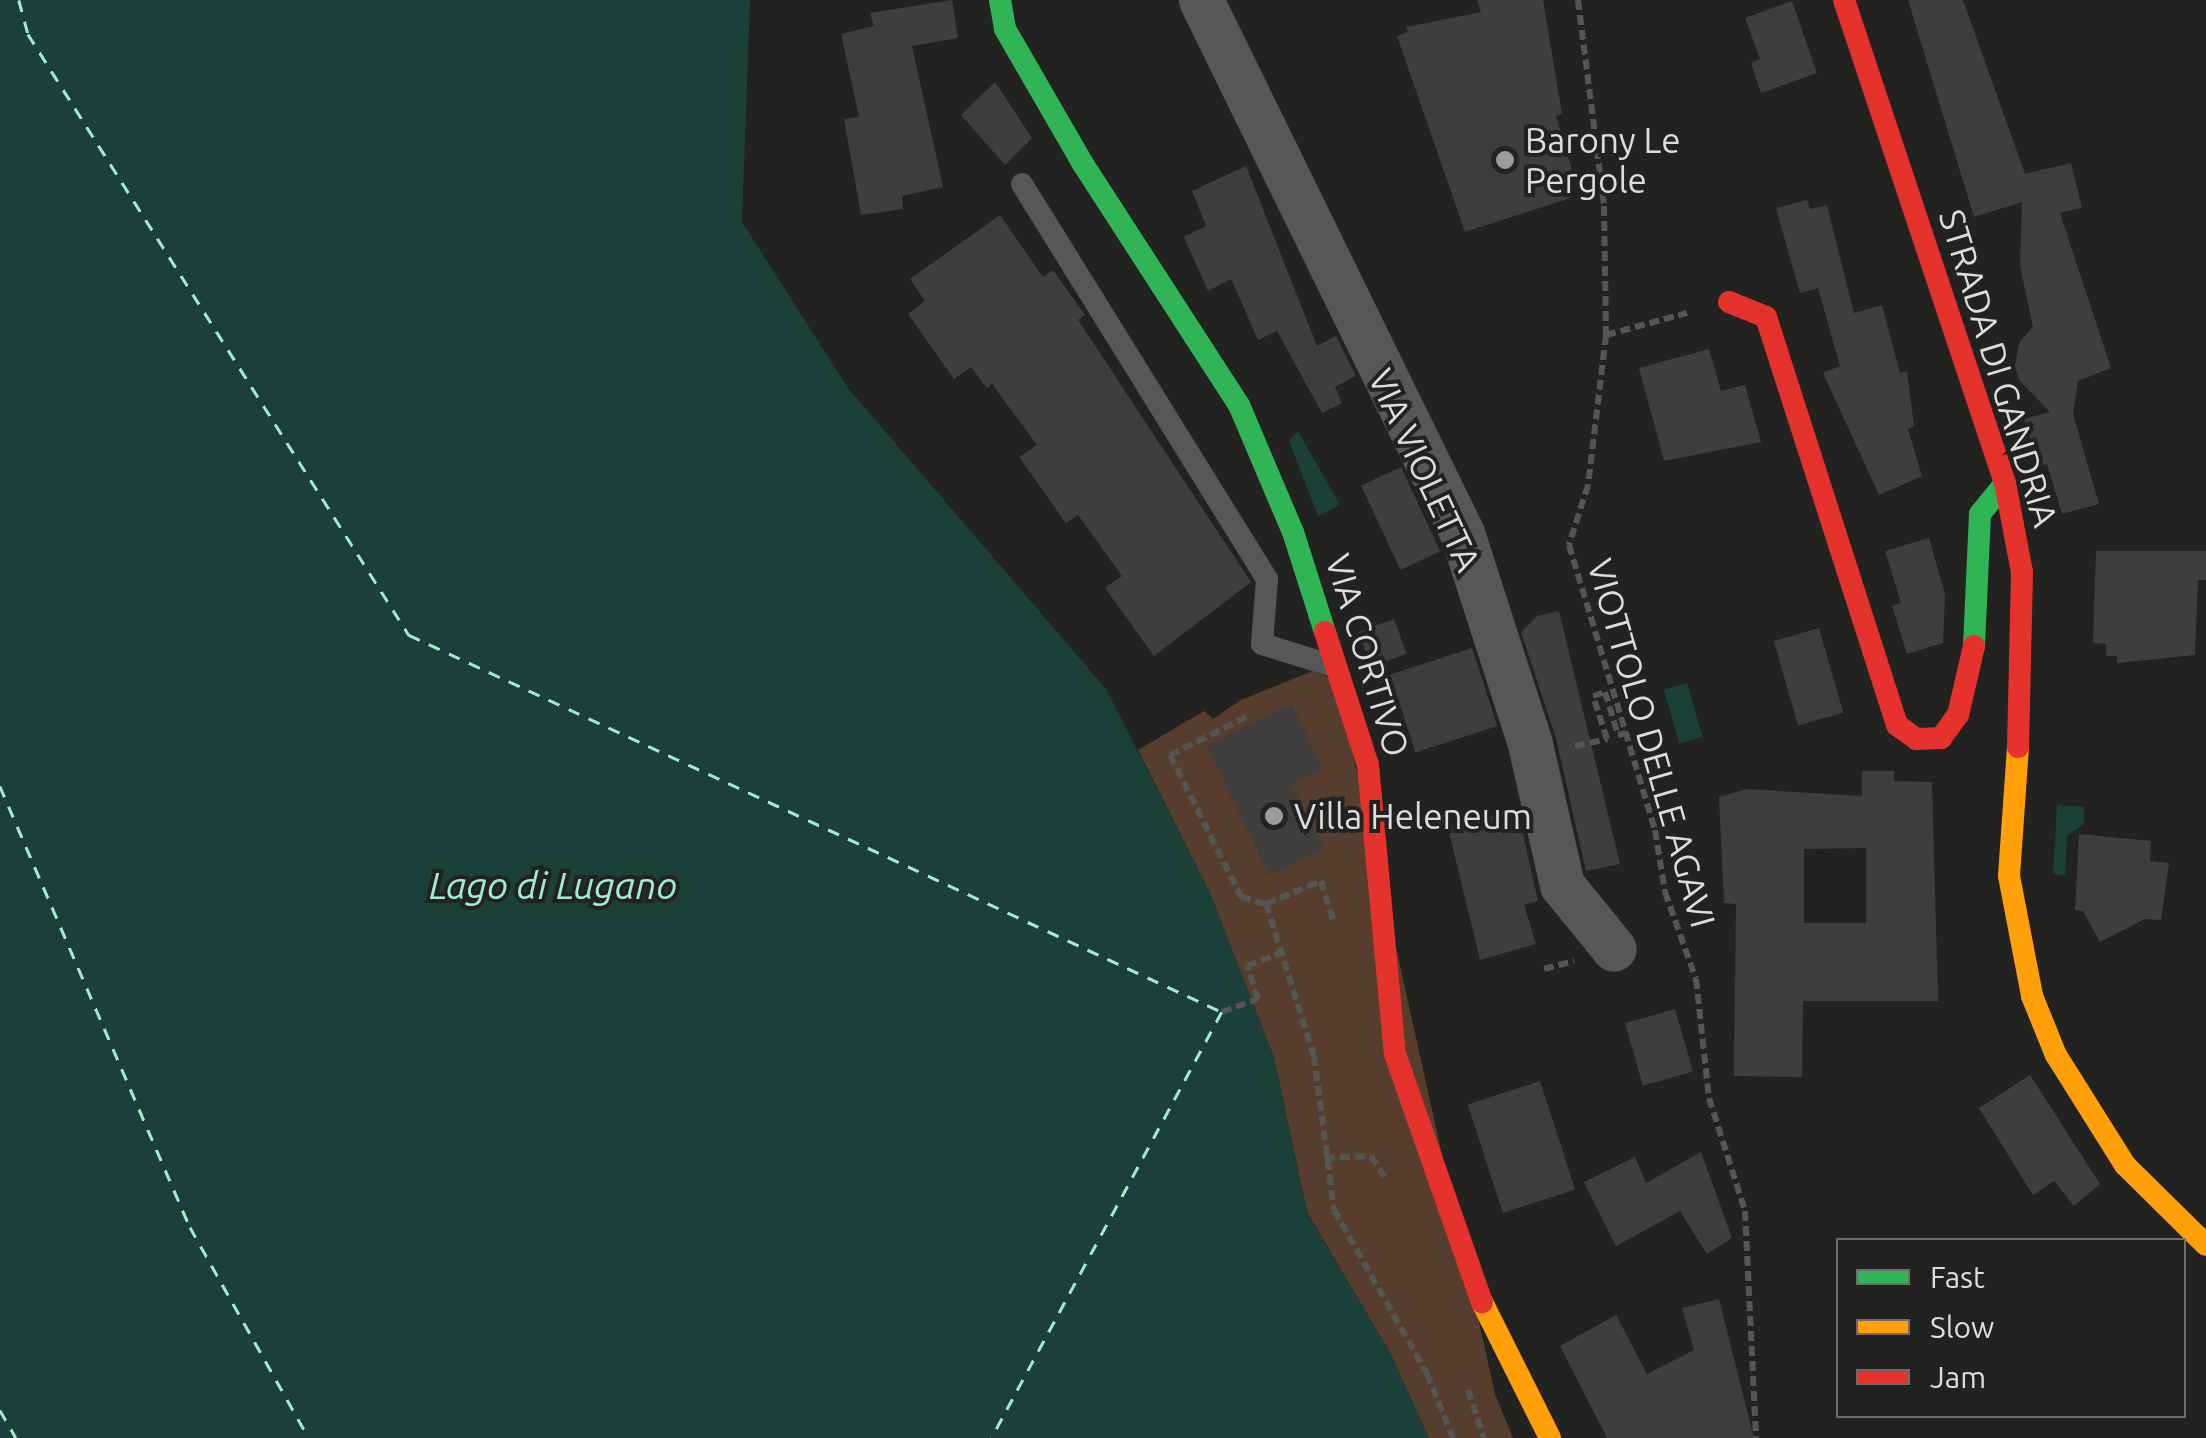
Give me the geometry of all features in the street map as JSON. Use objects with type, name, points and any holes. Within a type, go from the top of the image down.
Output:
[{"type":"street","name":"VIA CORTIVO","points":[[1000,0],[1005,29],[1083,164],[1239,405],[1293,532],[1368,765],[1396,1054],[1490,1326],[1550,1438]]},
{"type":"street","name":"VIA VIOLETTA","points":[[1201,0],[1462,533],[1530,744],[1562,885],[1614,949]]},
{"type":"street","name":"STRADA DI GANDRIA","points":[[1844,0],[2004,483],[2025,610],[2008,876],[2032,996],[2056,1056],[2125,1164],[2206,1244]]},
{"type":"street","points":[[1730,302],[1766,317],[1897,725],[1916,739],[1941,738],[1958,716],[1974,654],[1980,514],[2004,483]]},
{"type":"lane","points":[[1022,184],[1267,578],[1262,644],[1338,667]]},
{"type":"lane","points":[[1490,1326],[1522,1438]]},
{"type":"path","name":"VIOTTOLO DELLE AGAVI","points":[[1578,0],[1604,206],[1606,335],[1588,485],[1569,546],[1656,830],[1665,892],[1696,979],[1710,1098],[1745,1211],[1756,1438]]},
{"type":"path","points":[[1606,335],[1730,302]]},
{"type":"path","points":[[1571,730],[1576,749],[1607,739],[1594,696],[1604,692],[1618,735],[1626,732]]},
{"type":"path","points":[[1246,717],[1170,755],[1241,897],[1266,904],[1321,881]]},
{"type":"path","points":[[1266,904],[1286,951],[1314,1056],[1325,1158],[1340,1227],[1427,1374],[1453,1438]]},
{"type":"path","points":[[1222,1012],[1258,999],[1247,966],[1286,951]]},
{"type":"path","points":[[1325,1158],[1371,1156]]},
{"type":"shaded area","points":[[1313,671],[1337,681],[1495,1394],[1513,1438],[1429,1438],[1390,1353],[1307,1212],[1274,1058],[1210,893],[1138,750],[1204,711],[1213,719],[1241,700]]},
{"type":"water","name":"Lago di Lugano","points":[[0,0],[750,0],[742,222],[848,388],[1106,689],[1210,893],[1274,1058],[1307,1213],[1390,1353],[1429,1438],[0,1438]]},
{"type":"water","points":[[1298,431],[1340,505],[1318,516],[1289,441]]},
{"type":"water","points":[[1687,683],[1702,737],[1679,743],[1664,690]]},
{"type":"water","points":[[2057,805],[2084,807],[2084,824],[2067,836],[2065,875],[2053,874]]},
{"type":"building","points":[[952,0],[958,38],[912,46],[943,187],[902,196],[903,209],[861,215],[844,119],[859,117],[841,34],[874,26],[870,13]]},
{"type":"building","points":[[1477,0],[1543,0],[1562,114],[1556,116],[1573,173],[1561,179],[1570,198],[1465,232],[1397,36],[1408,32],[1406,27],[1481,12]]},
{"type":"building","points":[[1908,0],[1963,0],[2025,174],[2071,163],[2082,208],[2060,213],[2111,368],[2078,381],[2073,414],[2099,504],[2062,514],[2047,464],[2038,467],[2024,419],[2050,412],[2019,380],[2015,366],[2019,343],[2033,327],[2020,266],[2022,202],[1974,217]]},
{"type":"building","points":[[1792,1],[1817,73],[1761,93],[1751,63],[1760,59],[1745,18]]},
{"type":"building","points":[[995,82],[1032,138],[1005,165],[961,115]]},
{"type":"building","points":[[1246,166],[1317,346],[1336,336],[1356,376],[1335,387],[1342,403],[1322,413],[1277,331],[1258,340],[1231,279],[1208,291],[1184,237],[1206,226],[1192,191]]},
{"type":"building","points":[[1807,200],[1810,209],[1827,205],[1854,313],[1882,305],[1900,373],[1907,371],[1914,426],[1908,429],[1922,476],[1879,495],[1823,373],[1840,366],[1818,288],[1800,293],[1776,208]]},
{"type":"building","points":[[1000,215],[1043,277],[1053,270],[1085,315],[1078,320],[1251,582],[1154,656],[1105,588],[1122,576],[1078,515],[1066,523],[1019,457],[1037,445],[992,384],[987,388],[971,367],[954,379],[908,314],[925,301],[910,279]]},
{"type":"building","points":[[1709,349],[1721,391],[1745,385],[1761,442],[1664,461],[1639,368]]},
{"type":"building","points":[[1401,467],[1440,551],[1400,570],[1361,486]]},
{"type":"building","points":[[1929,538],[1945,594],[1943,643],[1907,654],[1892,606],[1901,603],[1885,551]]},
{"type":"building","points":[[2096,551],[2206,551],[2206,580],[2198,580],[2195,655],[2117,663],[2117,656],[2106,656],[2106,644],[2093,643]]},
{"type":"building","points":[[1559,611],[1620,864],[1586,871],[1556,738],[1521,632],[1537,616]]},
{"type":"building","points":[[1394,619],[1407,654],[1371,667],[1358,632]]},
{"type":"building","points":[[1819,628],[1843,713],[1798,726],[1774,641]]},
{"type":"building","points":[[1472,648],[1497,726],[1416,753],[1390,675]]},
{"type":"building","name":"Villa Heleneum","points":[[1292,704],[1322,769],[1292,783],[1324,849],[1269,875],[1207,745]]},
{"type":"building","points":[[1862,771],[1894,771],[1894,781],[1932,782],[1938,1001],[1803,1001],[1802,1077],[1734,1076],[1736,904],[1724,903],[1719,797],[1746,789],[1862,796]],"holes":[[[1866,848],[1866,923],[1804,923],[1804,849]]]},
{"type":"building","points":[[1517,807],[1538,901],[1524,905],[1536,944],[1480,960],[1448,828]]},
{"type":"building","points":[[2079,834],[2151,841],[2150,861],[2169,863],[2161,920],[2145,919],[2100,942],[2083,911],[2075,910]]},
{"type":"building","points":[[1675,1009],[1693,1071],[1643,1086],[1625,1023]]},
{"type":"building","points":[[2030,1075],[2100,1184],[2074,1206],[2054,1181],[2033,1195],[1979,1108]]},
{"type":"building","points":[[1540,1081],[1575,1189],[1503,1213],[1468,1104]]},
{"type":"building","points":[[1701,1152],[1732,1238],[1707,1254],[1680,1211],[1616,1246],[1584,1182],[1635,1157],[1646,1183]]},
{"type":"building","points":[[1719,1299],[1754,1438],[1607,1438],[1560,1346],[1616,1315],[1647,1374],[1694,1350],[1682,1308]]},
{"type":"ferry route","points":[[19,0],[28,34],[409,635],[1222,1012],[992,1438]]},
{"type":"ferry route","points":[[0,786],[190,1227],[309,1438]]},
{"type":"ferry route","points":[[0,1410],[16,1438]]},
{"type":"traffic: fast","points":[[1000,0],[1005,29],[1083,164],[1239,405],[1293,532],[1325,632]]},
{"type":"traffic: fast","points":[[1974,646],[1980,514],[2005,483]]},
{"type":"traffic: slow","points":[[2018,747],[2009,876],[2032,996],[2056,1055],[2125,1165],[2206,1245]]},
{"type":"traffic: slow","points":[[1482,1302],[1550,1438]]},
{"type":"traffic: jam","points":[[1844,0],[2005,483],[2022,572],[2018,747]]},
{"type":"traffic: jam","points":[[1729,302],[1766,317],[1897,725],[1916,739],[1941,738],[1958,715],[1974,646]]},
{"type":"traffic: jam","points":[[1325,632],[1368,765],[1395,1054],[1482,1302]]},
{"type":"place","name":"Barony Le Pergole","points":[[1505,160]]},
{"type":"place","name":"Villa Heleneum","points":[[1274,816]]}]
